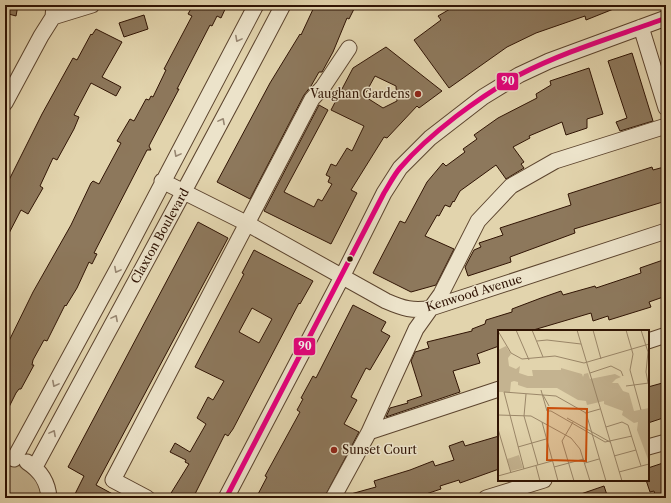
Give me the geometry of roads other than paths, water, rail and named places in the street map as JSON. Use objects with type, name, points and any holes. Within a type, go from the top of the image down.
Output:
[{"type":"street","points":[[5,103],[53,11],[92,5]]},
{"type":"street","name":"Claxton Boulevard","points":[[10,459],[119,266],[162,181],[256,5]]},
{"type":"street","name":"Claxton Boulevard","points":[[35,467],[145,262],[185,192],[283,5]]},
{"type":"street","points":[[226,498],[342,277],[384,192],[400,168],[430,138],[483,97],[519,75],[550,61],[666,18]]},
{"type":"street","points":[[641,27],[666,108]]},
{"type":"street","points":[[147,498],[114,480],[246,223],[312,99],[323,87],[349,48]]},
{"type":"street","points":[[333,498],[368,432],[416,329],[442,294],[478,221],[511,186],[555,161],[666,126]]},
{"type":"street","name":"Kenwood Avenue","points":[[162,181],[246,223],[342,277],[402,308],[412,310],[431,308],[666,231]]},
{"type":"street","points":[[649,341],[666,335]]},
{"type":"street","points":[[368,432],[498,389]]},
{"type":"street","points":[[649,447],[666,442]]},
{"type":"street","points":[[10,459],[25,461],[35,467],[44,477],[49,489],[49,498]]},
{"type":"street","points":[[486,498],[541,481]]},
{"type":"place","name":"Vaughan Gardens","points":[[418,94]]},
{"type":"place","name":"Sunset Court","points":[[334,450]]}]
